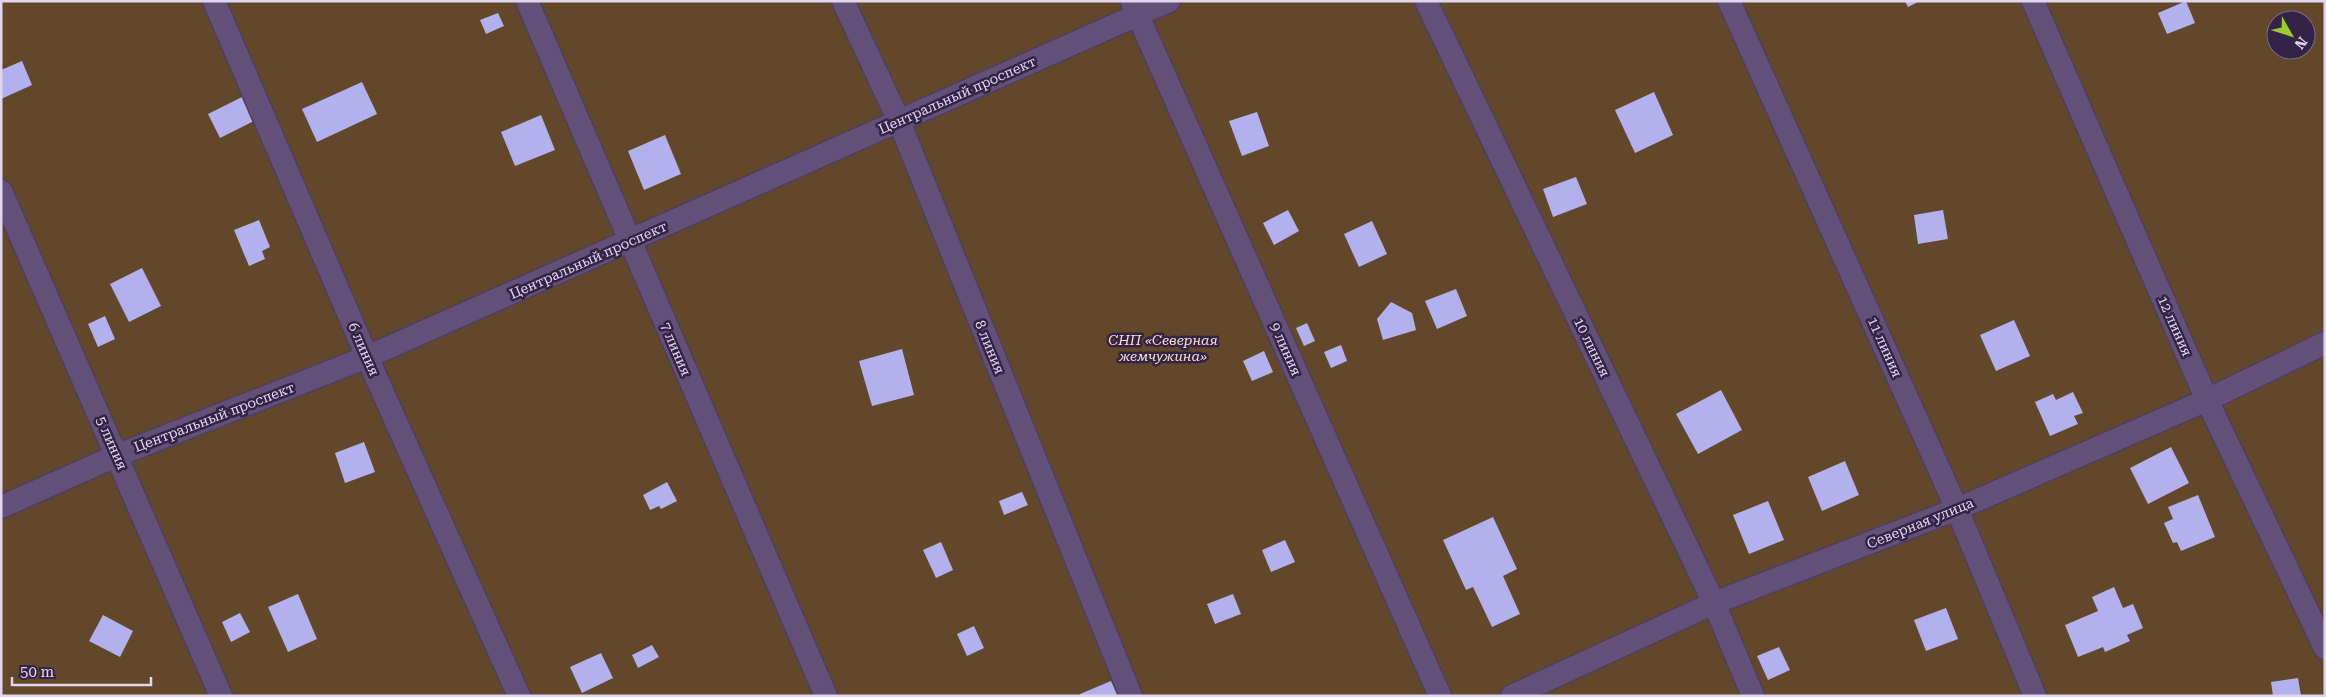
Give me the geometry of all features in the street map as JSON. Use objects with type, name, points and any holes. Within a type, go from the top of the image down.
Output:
[{"type":"street","name":"6 линия","points":[[214,1],[367,357],[519,696]]},
{"type":"street","name":"7 линия","points":[[527,1],[826,696]]},
{"type":"street","name":"8 линия","points":[[843,1],[899,121],[1131,696]]},
{"type":"street","name":"Центральный проспект","points":[[1,507],[118,455],[367,357],[630,242],[899,121],[1135,8],[1169,1]]},
{"type":"street","name":"10 линия","points":[[1426,1],[1714,603],[1753,696]]},
{"type":"street","name":"11 линия","points":[[1729,1],[1957,509],[2035,696]]},
{"type":"street","name":"12 линия","points":[[2033,1],[2207,400],[2325,648]]},
{"type":"street","name":"9 линия","points":[[1135,8],[1440,696]]},
{"type":"street","name":"5 линия","points":[[1,191],[118,455],[220,696]]},
{"type":"street","name":"Северная улица","points":[[1512,696],[1714,603],[1957,509],[2207,400],[2325,343]]},
{"type":"green space","name":"СНП «Северная жемчужина»","points":[[1,1],[2325,1],[2325,696],[1,696]]},
{"type":"building","points":[[1905,1],[1920,1],[1908,7]]},
{"type":"building","points":[[2186,1],[2195,23],[2167,34],[2158,13]]},
{"type":"building","points":[[498,13],[504,26],[486,34],[480,20]]},
{"type":"building","points":[[22,61],[32,85],[1,99],[1,70]]},
{"type":"building","points":[[362,82],[377,114],[317,142],[302,109]]},
{"type":"building","points":[[1654,92],[1673,135],[1635,153],[1615,110]]},
{"type":"building","points":[[244,96],[256,120],[220,138],[208,114]]},
{"type":"building","points":[[1257,112],[1269,146],[1242,156],[1229,121]]},
{"type":"building","points":[[541,115],[555,150],[515,166],[501,132]]},
{"type":"building","points":[[665,135],[681,174],[644,190],[628,151]]},
{"type":"building","points":[[1576,177],[1587,204],[1553,217],[1543,189]]},
{"type":"building","points":[[1288,210],[1299,231],[1274,245],[1263,223]]},
{"type":"building","points":[[1943,210],[1948,239],[1918,244],[1914,215]]},
{"type":"building","points":[[259,220],[270,247],[262,251],[265,259],[249,266],[234,230]]},
{"type":"building","points":[[1372,221],[1387,254],[1359,267],[1344,234]]},
{"type":"building","points":[[142,268],[161,306],[129,322],[110,284]]},
{"type":"building","points":[[1456,289],[1467,316],[1437,329],[1425,301]]},
{"type":"building","points":[[1391,302],[1412,313],[1416,330],[1383,340],[1377,319]]},
{"type":"building","points":[[105,316],[115,339],[98,347],[88,324]]},
{"type":"building","points":[[2014,320],[2030,356],[1996,371],[1980,335]]},
{"type":"building","points":[[1307,323],[1315,341],[1304,346],[1296,328]]},
{"type":"building","points":[[1341,345],[1347,361],[1331,368],[1324,352]]},
{"type":"building","points":[[902,349],[914,395],[872,406],[859,361]]},
{"type":"building","points":[[1264,351],[1273,372],[1252,381],[1243,361]]},
{"type":"building","points":[[1721,390],[1742,430],[1698,454],[1676,414]]},
{"type":"building","points":[[2073,392],[2083,413],[2074,416],[2078,424],[2050,436],[2035,402],[2053,394],[2056,400]]},
{"type":"building","points":[[364,442],[375,472],[345,483],[335,453]]},
{"type":"building","points":[[2171,447],[2189,483],[2148,504],[2130,468]]},
{"type":"building","points":[[1845,461],[1859,495],[1822,511],[1808,477]]},
{"type":"building","points":[[667,482],[677,501],[661,509],[659,506],[650,510],[643,495]]},
{"type":"building","points":[[1022,492],[1028,505],[1004,515],[999,501]]},
{"type":"building","points":[[2198,495],[2215,537],[2181,551],[2177,542],[2173,543],[2164,523],[2173,519],[2168,507]]},
{"type":"building","points":[[1768,501],[1784,540],[1749,554],[1733,515]]},
{"type":"building","points":[[1493,517],[1517,569],[1503,576],[1520,614],[1492,627],[1473,587],[1466,590],[1443,540]]},
{"type":"building","points":[[1285,540],[1295,562],[1271,572],[1262,550]]},
{"type":"building","points":[[941,542],[953,570],[936,578],[923,550]]},
{"type":"building","points":[[2114,587],[2123,608],[2133,604],[2143,628],[2127,635],[2130,641],[2105,652],[2103,647],[2078,657],[2065,625],[2098,611],[2092,597]]},
{"type":"building","points":[[298,594],[317,639],[288,652],[268,607]]},
{"type":"building","points":[[1233,594],[1241,614],[1215,624],[1207,604]]},
{"type":"building","points":[[1946,608],[1958,639],[1926,651],[1914,620]]},
{"type":"building","points":[[240,613],[250,632],[231,642],[222,622]]},
{"type":"building","points":[[103,615],[133,631],[120,657],[89,641]]},
{"type":"building","points":[[974,626],[984,648],[967,656],[957,634]]},
{"type":"building","points":[[652,645],[659,657],[638,668],[632,655]]},
{"type":"building","points":[[1779,647],[1790,670],[1768,680],[1757,656]]},
{"type":"building","points":[[601,653],[613,678],[582,693],[570,667]]},
{"type":"building","points":[[2298,678],[2301,696],[2273,696],[2271,682]]},
{"type":"building","points":[[1111,681],[1118,696],[1081,696],[1080,694]]}]
